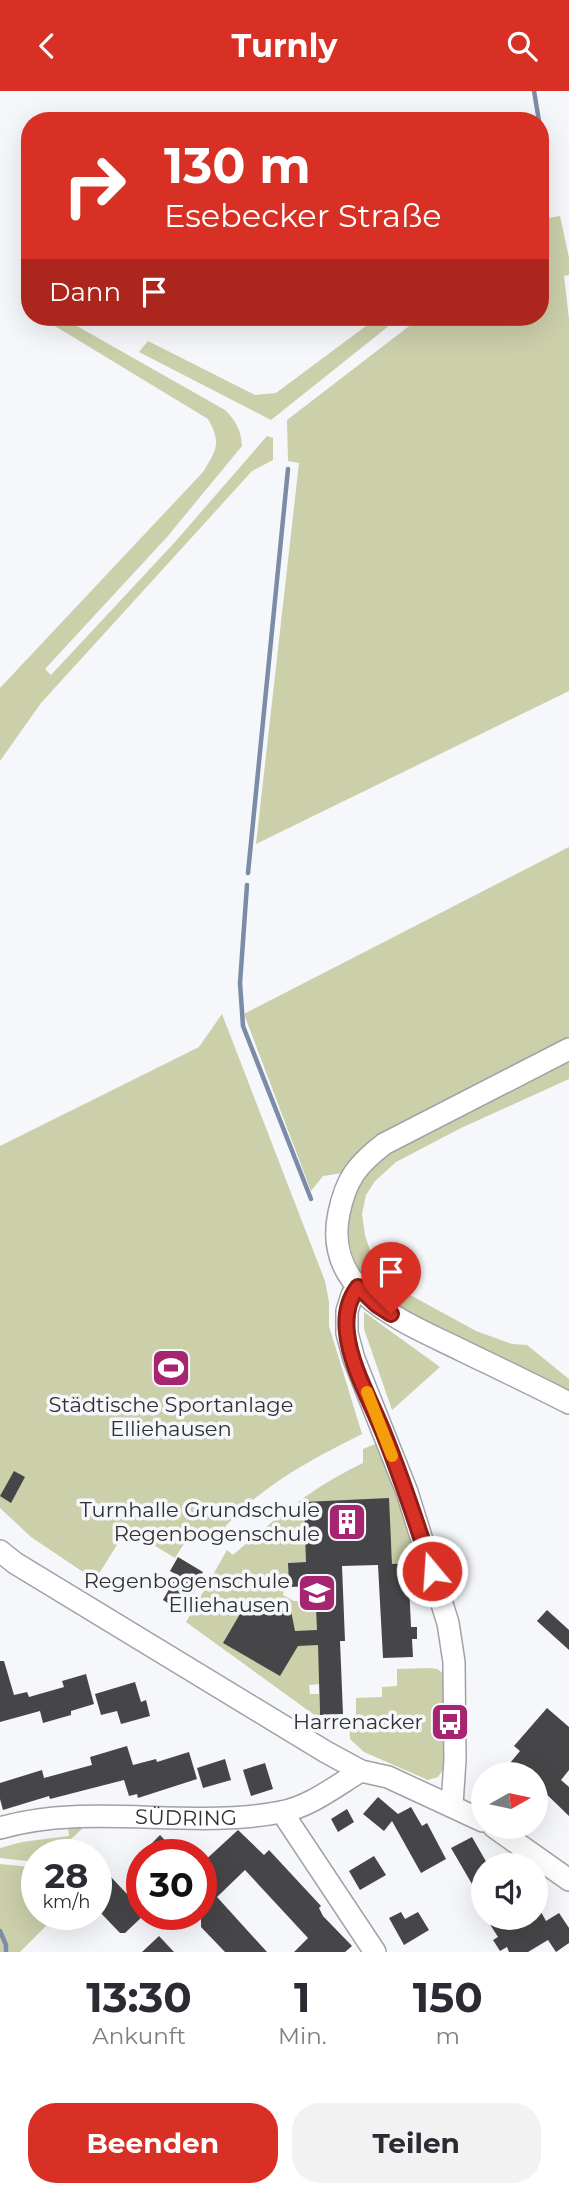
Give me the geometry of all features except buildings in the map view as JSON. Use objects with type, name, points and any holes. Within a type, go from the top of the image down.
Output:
[{"type":"street","points":[[569,1049],[384,1144],[361,1162],[350,1178],[341,1200],[336,1227],[341,1262],[358,1287],[377,1305],[405,1322],[569,1403]]},
{"type":"street","points":[[358,1287],[347,1311],[347,1333],[354,1359],[407,1492],[448,1623],[454,1662],[452,1805]]},
{"type":"street","points":[[0,1551],[15,1563],[326,1752],[362,1771],[388,1777],[471,1815]]},
{"type":"street","name":"SÜDRING","points":[[0,1828],[50,1819],[175,1819],[282,1812],[303,1805],[362,1771]]},
{"type":"street","points":[[282,1812],[375,1952]]},
{"type":"street","points":[[511,1839],[569,1880]]},
{"type":"green space","points":[[560,216],[569,258],[569,275],[564,276],[569,319],[569,691],[256,844],[299,463],[288,461],[287,420],[409,326],[549,326],[549,218]]},
{"type":"green space","points":[[55,326],[77,326],[225,410],[237,426],[242,446],[167,537],[45,669],[51,675],[175,542],[267,436],[273,438],[273,460],[252,471],[41,703],[0,761],[0,688],[203,472],[216,447],[215,434],[208,419]]},
{"type":"green space","points":[[366,326],[389,326],[271,420],[139,352],[148,341],[255,395],[276,393]]},
{"type":"green space","points":[[569,847],[569,1042],[343,1173],[323,1176],[311,1191],[244,1014]]},
{"type":"green space","name":"Städtische Sportanlage Elliehausen","points":[[222,1014],[325,1281],[329,1302],[329,1326],[362,1434],[281,1479],[244,1508],[213,1542],[185,1542],[175,1558],[127,1529],[95,1580],[31,1537],[0,1508],[0,1146],[199,1047]]},
{"type":"green space","points":[[569,1057],[569,1079],[461,1128],[396,1162],[375,1181],[366,1195],[362,1214],[374,1263],[390,1284],[476,1331],[512,1344],[527,1345],[569,1379],[569,1395],[404,1314],[368,1287],[346,1250],[346,1208],[372,1162]]},
{"type":"green space","points":[[364,1312],[440,1367],[392,1410],[364,1329]]},
{"type":"green space","points":[[379,1445],[422,1561],[410,1565],[392,1564],[391,1542],[306,1562],[288,1563],[289,1587],[284,1590],[283,1595],[294,1601],[316,1601],[320,1684],[309,1685],[310,1694],[319,1694],[320,1715],[317,1717],[186,1622],[227,1550],[233,1555],[311,1493],[363,1463],[363,1449]]},
{"type":"green space","points":[[397,1669],[437,1669],[447,1676],[443,1715],[446,1716],[444,1768],[438,1777],[428,1780],[364,1752],[350,1739],[349,1716],[356,1716],[356,1698],[382,1697],[382,1687],[397,1686]]},
{"type":"green space","points":[[68,1825],[85,1826],[71,1839],[46,1839],[69,1836]]},
{"type":"green space","points":[[21,1842],[21,1860],[0,1858],[0,1848]]},
{"type":"green space","points":[[0,1864],[21,1866],[21,1930],[42,1930],[20,1952],[0,1952]]},
{"type":"waterway","points":[[534,91],[538,112]]},
{"type":"waterway","points":[[248,873],[288,469]]},
{"type":"waterway","points":[[247,885],[240,983],[243,1026],[311,1199]]},
{"type":"waterway","points":[[0,1931],[6,1952]]},
{"type":"slow traffic","points":[[367,1392],[392,1456]]},
{"type":"place","name":"Städtische Sportanlage Elliehausen","points":[[171,1368]]},
{"type":"place","name":"Turnhalle Grundschule Regenbogenschule","points":[[347,1522]]},
{"type":"place","name":"Regenbogenschule Elliehausen","points":[[317,1593]]},
{"type":"place","name":"Harrenacker","points":[[450,1722]]},
{"type":"route","points":[[391,1314],[358,1287],[347,1311],[347,1333],[354,1359],[407,1492],[432,1571]]}]
